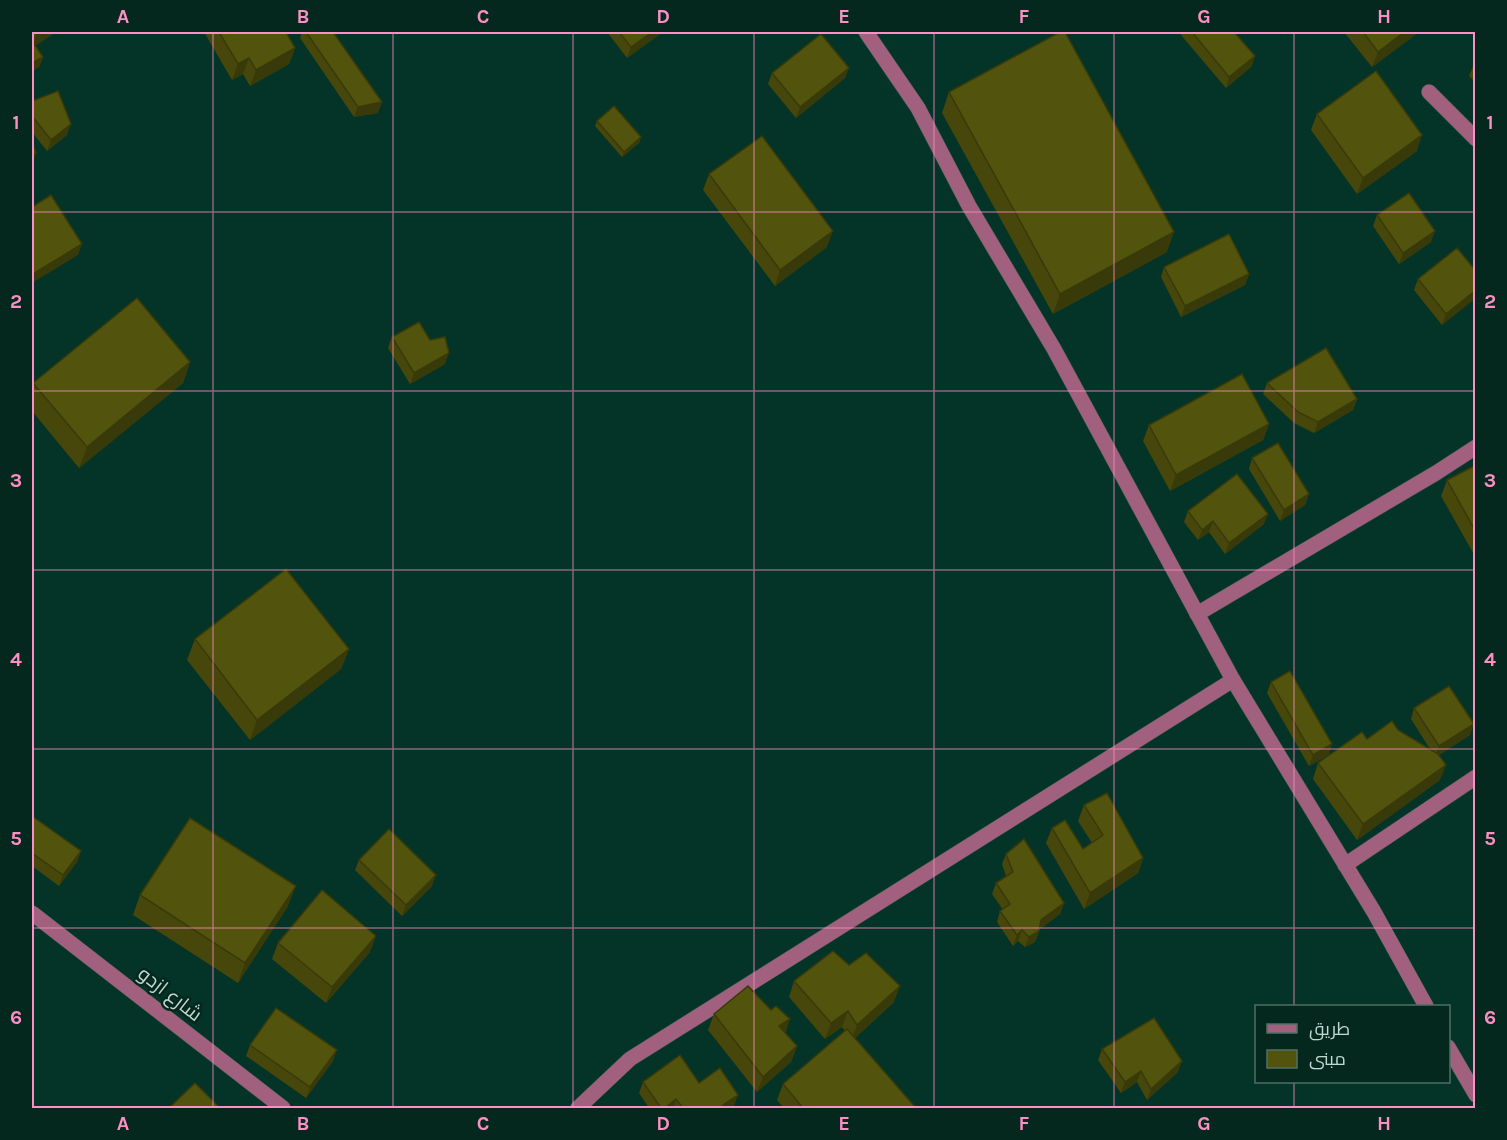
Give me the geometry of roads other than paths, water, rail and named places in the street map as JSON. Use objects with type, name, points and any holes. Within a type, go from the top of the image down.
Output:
[{"type":"street","points":[[866,32],[918,108],[969,206],[1054,349],[1233,680],[1374,912],[1425,1005]]},
{"type":"street","points":[[1429,92],[1476,140]]},
{"type":"street","points":[[1197,614],[1476,447]]},
{"type":"street","points":[[578,1108],[630,1059],[1233,680]]},
{"type":"street","points":[[1345,865],[1476,777]]},
{"type":"street","name":"شارع ازدو","points":[[32,913],[283,1108]]},
{"type":"street","points":[[1450,1049],[1476,1095]]}]
